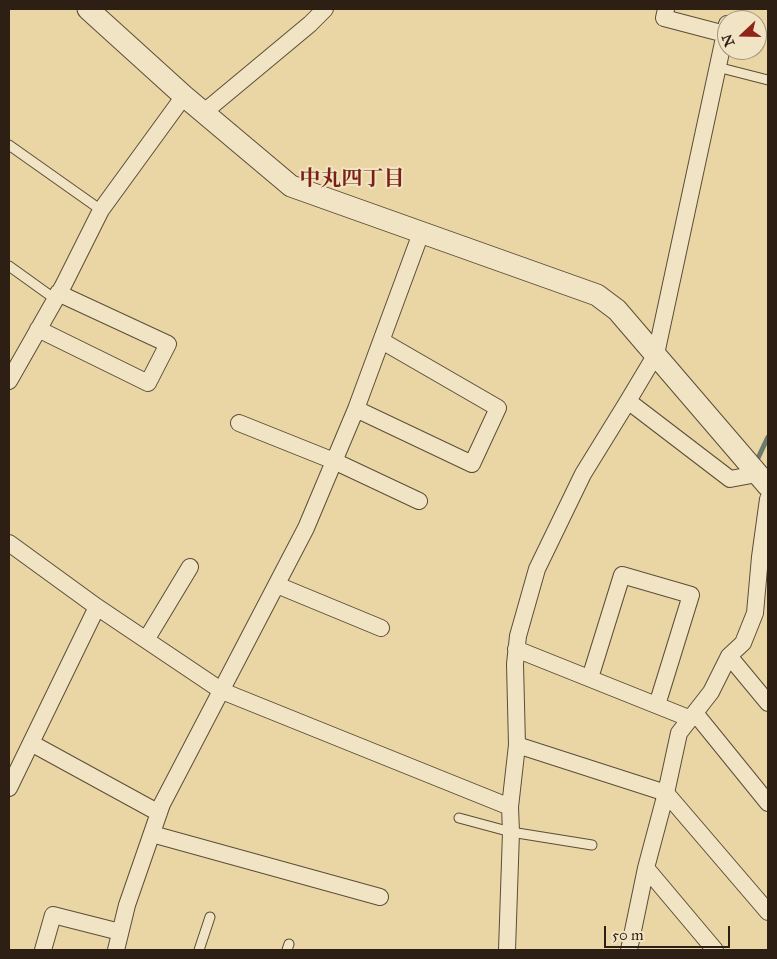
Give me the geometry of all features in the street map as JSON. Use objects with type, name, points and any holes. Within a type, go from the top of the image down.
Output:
[{"type":"street","points":[[88,9],[184,96],[291,186],[597,295],[617,310],[763,480]]},
{"type":"street","points":[[203,112],[310,24],[324,9]]},
{"type":"street","points":[[666,9],[664,18],[717,25]]},
{"type":"street","points":[[507,950],[511,832],[510,807],[517,745],[515,664],[518,636],[537,569],[583,474],[656,354],[719,60]]},
{"type":"street","points":[[9,381],[57,296],[100,210],[184,96]]},
{"type":"street","points":[[116,950],[127,905],[159,813],[197,734],[222,691],[306,528],[356,409],[420,233]]},
{"type":"street","points":[[38,329],[148,382],[168,344],[57,296]]},
{"type":"street","points":[[356,409],[472,464],[498,408],[382,341]]},
{"type":"street","points":[[628,401],[730,479],[763,480]]},
{"type":"street","points":[[239,423],[334,461],[419,500]]},
{"type":"street","points":[[630,949],[646,868],[680,733],[711,692],[728,656],[744,643],[755,614],[756,587],[768,499]]},
{"type":"street","points":[[9,543],[97,607],[222,691],[510,807]]},
{"type":"street","points":[[146,640],[190,566]]},
{"type":"street","points":[[590,678],[622,575],[691,595],[657,705]]},
{"type":"street","points":[[277,585],[381,628]]},
{"type":"street","points":[[756,587],[768,601]]},
{"type":"street","points":[[9,786],[97,607]]},
{"type":"street","points":[[516,649],[657,705],[693,716],[768,803]]},
{"type":"street","points":[[728,656],[768,703]]},
{"type":"street","points":[[31,743],[159,813]]},
{"type":"street","points":[[517,745],[666,793],[768,912]]},
{"type":"street","points":[[152,834],[380,897]]},
{"type":"street","points":[[646,868],[715,950]]},
{"type":"street","points":[[43,950],[53,915],[120,932]]},
{"type":"lane","points":[[717,67],[768,80]]},
{"type":"lane","points":[[9,145],[100,210]]},
{"type":"lane","points":[[9,266],[57,296]]},
{"type":"lane","points":[[459,818],[511,832],[592,846]]},
{"type":"lane","points":[[199,950],[210,917]]},
{"type":"waterway","points":[[758,458],[768,437]]},
{"type":"district","name":"中丸四丁目","points":[[352,180]]}]
